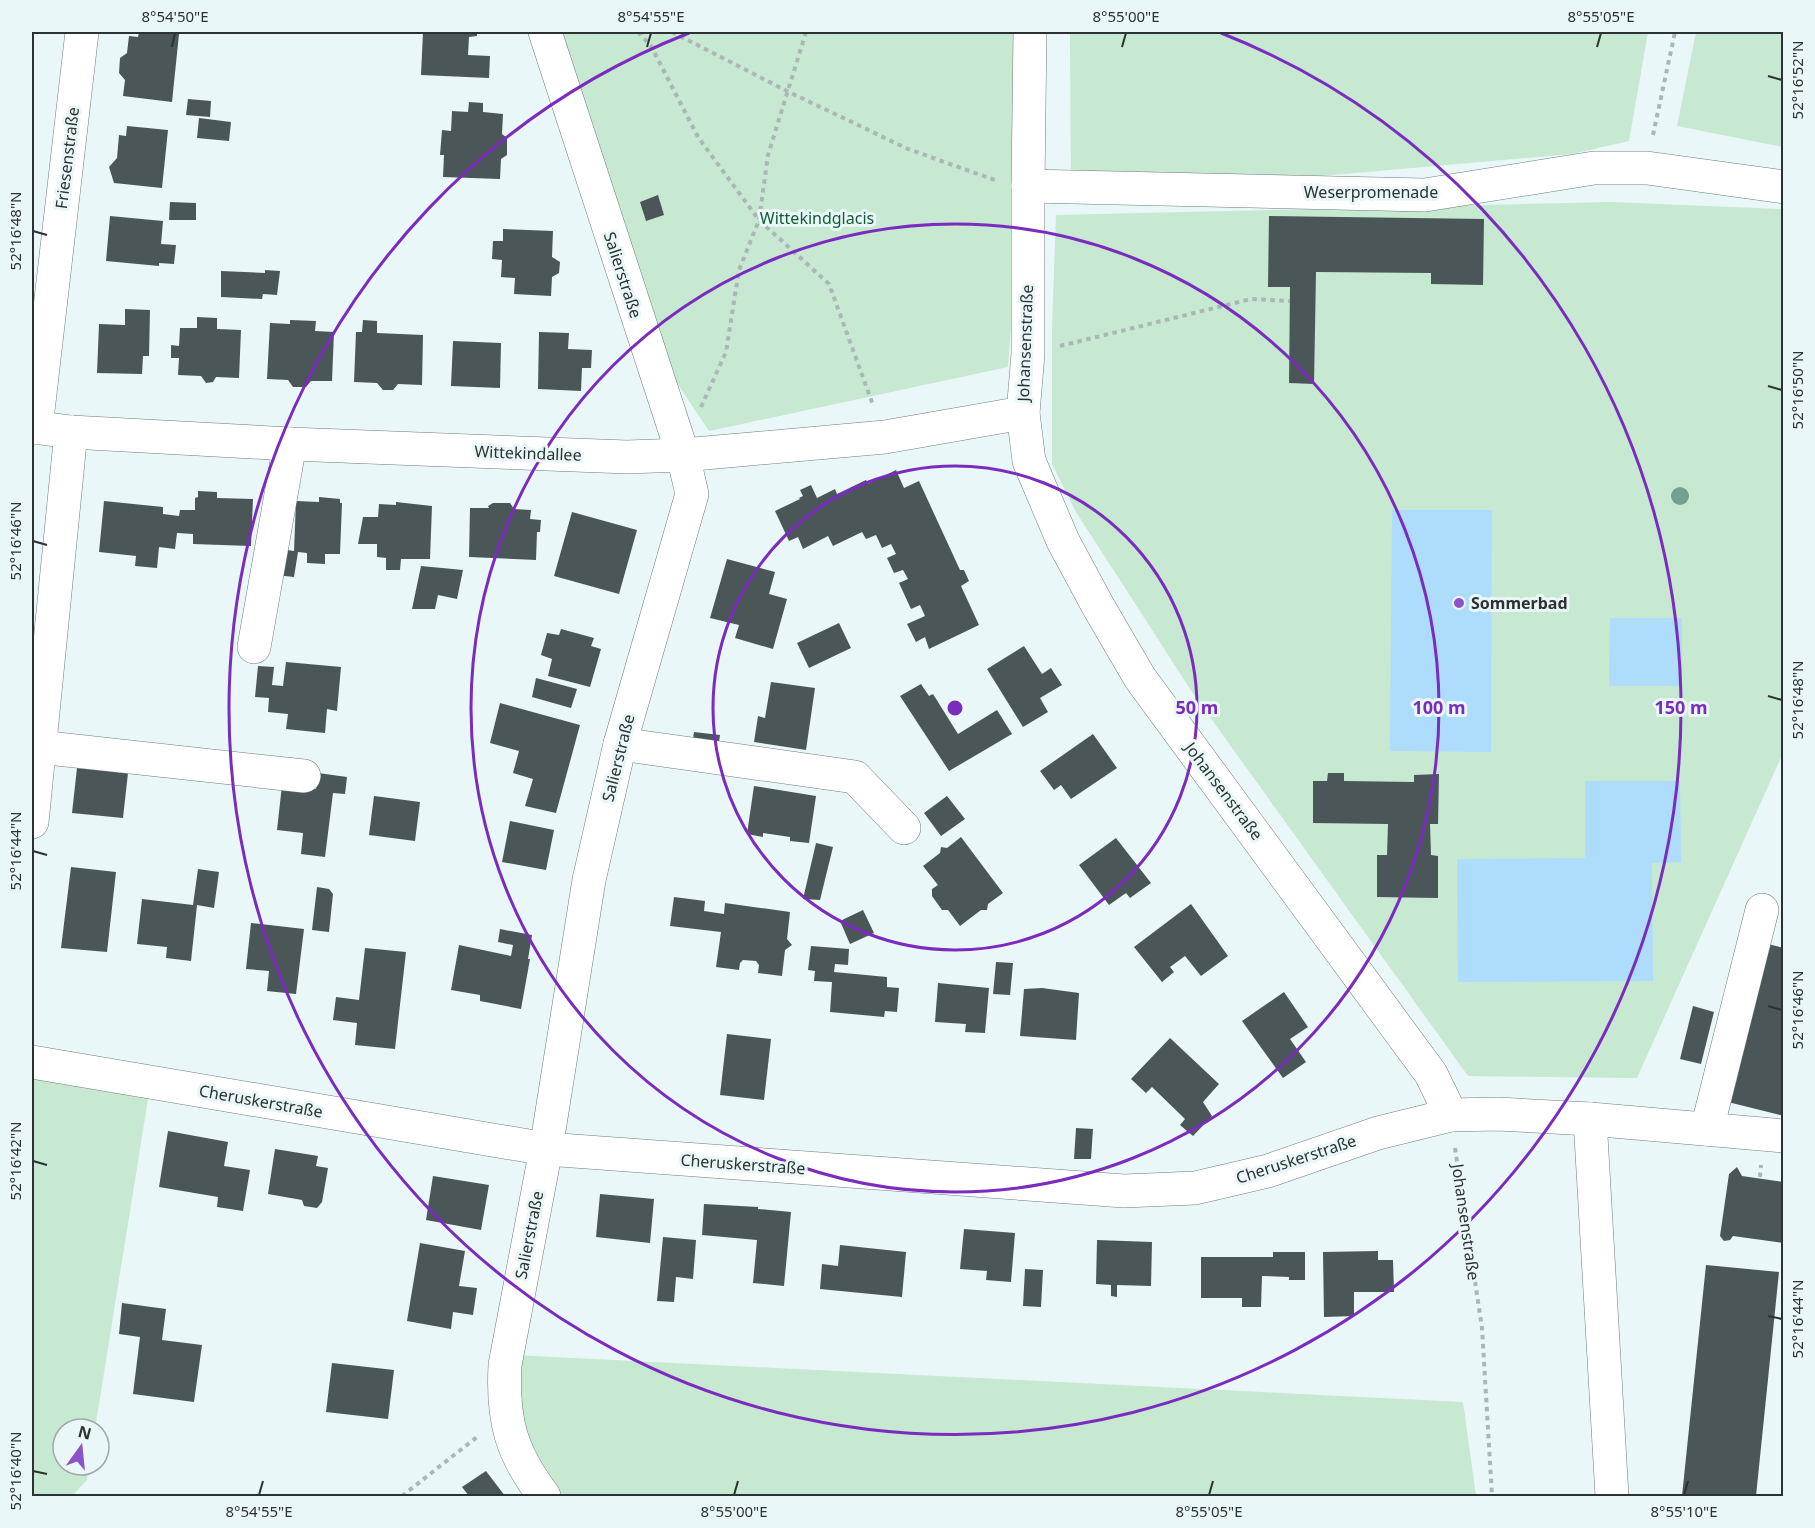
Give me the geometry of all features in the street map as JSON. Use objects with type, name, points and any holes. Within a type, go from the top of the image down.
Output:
[{"type":"street","name":"Friesenstraße","points":[[34,427],[82,32]]},
{"type":"street","name":"Salierstraße","points":[[544,1497],[530,1478],[514,1447],[506,1414],[505,1365],[546,1149],[590,880],[620,744],[692,494],[683,455],[545,32]]},
{"type":"street","name":"Johansenstraße","points":[[1030,32],[1028,354],[1023,413],[1029,461],[1063,540],[1140,678],[1431,1074],[1451,1115]]},
{"type":"street","name":"Weserpromenade","points":[[1028,186],[1425,195],[1594,168],[1647,168],[1784,187]]},
{"type":"street","name":"Wittekindallee","points":[[34,427],[71,432],[290,444],[627,457],[801,446],[885,437],[1023,413]]},
{"type":"street","points":[[32,822],[71,432]]},
{"type":"street","points":[[254,647],[290,444]]},
{"type":"street","points":[[620,744],[855,777],[904,828]]},
{"type":"street","points":[[39,747],[304,776]]},
{"type":"street","points":[[1707,1129],[1761,910]]},
{"type":"street","name":"Cheruskerstraße","points":[[32,1062],[546,1149],[1124,1191],[1205,1186],[1268,1171],[1378,1132],[1451,1115],[1498,1114],[1590,1119],[1784,1136]]},
{"type":"street","points":[[1590,1119],[1612,1497]]},
{"type":"path","points":[[638,32],[651,46],[698,137],[759,220],[829,284],[885,437]]},
{"type":"path","points":[[672,32],[908,149],[1011,185],[1028,186]]},
{"type":"path","points":[[683,455],[699,412],[726,352],[739,270],[759,220],[768,155],[806,32]]},
{"type":"path","points":[[1647,168],[1675,32]]},
{"type":"path","points":[[1077,342],[1251,299],[1290,301]]},
{"type":"path","name":"Johansenstraße","points":[[1451,1115],[1482,1328],[1492,1497]]},
{"type":"path","points":[[402,1497],[506,1414]]},
{"type":"green space","name":"Wittekindglacis","points":[[560,32],[1033,32],[1008,367],[709,431],[667,368]]},
{"type":"green space","points":[[1070,32],[1648,32],[1629,141],[1572,154],[1071,198]]},
{"type":"green space","points":[[1696,32],[1783,32],[1783,147],[1677,126]]},
{"type":"green space","name":"Sommerbad","points":[[1611,202],[1783,209],[1783,753],[1637,1078],[1468,1076],[1194,695],[1076,512],[1052,464],[1052,327],[1056,215]]},
{"type":"green space","points":[[32,1078],[148,1099],[97,1417],[51,1417],[51,1477],[87,1477],[87,1480],[72,1496],[32,1496]]},
{"type":"green space","points":[[514,1355],[1463,1402],[1476,1496],[557,1496],[512,1404]]},
{"type":"water","points":[[1392,510],[1492,510],[1491,752],[1390,751]]},
{"type":"water","points":[[1610,618],[1682,618],[1682,686],[1609,686]]},
{"type":"water","points":[[1585,781],[1680,781],[1681,862],[1652,863],[1653,981],[1458,982],[1457,859],[1585,858]]},
{"type":"building","points":[[139,32],[179,34],[172,102],[123,96],[125,80],[119,73],[120,58],[127,53],[129,36],[138,37]]},
{"type":"building","points":[[423,32],[477,32],[477,36],[469,37],[468,55],[490,56],[489,78],[421,75]]},
{"type":"building","points":[[188,99],[211,101],[210,117],[186,115]]},
{"type":"building","points":[[469,102],[483,103],[483,112],[503,114],[502,134],[507,138],[507,155],[501,159],[500,179],[443,177],[444,155],[440,155],[442,130],[451,131],[452,111],[468,112]]},
{"type":"building","points":[[199,118],[231,122],[229,141],[197,138]]},
{"type":"building","points":[[127,126],[168,130],[162,188],[114,183],[109,167],[117,158],[119,135],[126,136]]},
{"type":"building","points":[[658,195],[664,215],[646,221],[640,202]]},
{"type":"building","points":[[170,202],[196,203],[196,220],[169,220]]},
{"type":"building","points":[[110,216],[163,221],[161,244],[176,245],[174,264],[159,263],[159,266],[106,261]]},
{"type":"building","points":[[1269,216],[1484,219],[1483,285],[1431,284],[1431,273],[1316,272],[1314,384],[1289,383],[1290,287],[1268,287]]},
{"type":"building","points":[[503,229],[553,231],[552,257],[560,262],[559,273],[552,277],[551,296],[514,294],[515,278],[501,277],[502,260],[492,259],[493,241],[503,241]]},
{"type":"building","points":[[265,270],[280,271],[277,295],[263,294],[262,299],[221,297],[221,271],[265,273]]},
{"type":"building","points":[[125,309],[150,310],[149,356],[143,356],[142,374],[97,373],[99,324],[125,325]]},
{"type":"building","points":[[197,317],[217,318],[217,329],[241,330],[239,378],[216,377],[213,382],[206,383],[201,376],[178,375],[179,358],[171,358],[171,345],[179,346],[180,328],[197,328]]},
{"type":"building","points":[[290,320],[316,321],[315,331],[334,332],[332,381],[311,381],[306,387],[293,387],[288,380],[267,379],[270,323],[290,324]]},
{"type":"building","points":[[363,320],[377,321],[377,333],[423,335],[422,385],[398,384],[393,390],[383,390],[377,383],[354,382],[356,332],[362,332]]},
{"type":"building","points":[[539,332],[569,333],[568,349],[592,350],[591,368],[582,368],[581,391],[538,389]]},
{"type":"building","points":[[453,341],[501,343],[500,388],[451,386]]},
{"type":"building","points":[[896,470],[904,488],[919,481],[960,570],[964,570],[969,581],[961,586],[979,625],[929,649],[925,637],[916,642],[907,624],[925,616],[920,605],[911,609],[899,583],[908,579],[903,570],[894,573],[887,558],[896,554],[891,544],[882,548],[876,535],[866,539],[862,532],[833,546],[828,536],[803,549],[798,537],[789,541],[775,511],[800,499],[803,496],[800,490],[811,485],[817,498],[835,489],[837,494],[866,480],[868,484]]},
{"type":"building","points":[[198,491],[217,492],[217,498],[253,499],[251,546],[193,544],[193,534],[177,533],[175,549],[159,547],[157,568],[135,566],[136,556],[99,552],[104,501],[163,507],[163,514],[179,516],[180,510],[195,510],[195,498],[198,497]]},
{"type":"building","points":[[319,497],[340,499],[342,503],[340,554],[325,554],[325,564],[307,563],[307,553],[298,552],[294,577],[276,575],[280,549],[294,551],[296,501],[319,502]]},
{"type":"building","points":[[396,502],[432,506],[430,559],[401,559],[400,570],[386,570],[386,558],[377,557],[377,544],[358,544],[363,517],[378,517],[379,504],[396,505]]},
{"type":"building","points":[[493,503],[510,503],[514,509],[531,510],[530,519],[541,520],[540,532],[537,532],[536,560],[469,557],[470,508],[489,508],[488,506]]},
{"type":"building","points":[[572,512],[637,530],[619,594],[554,576]]},
{"type":"building","points":[[727,559],[775,572],[769,594],[787,599],[773,649],[735,638],[739,625],[710,618]]},
{"type":"building","points":[[421,566],[463,570],[457,599],[438,595],[435,609],[412,609]]},
{"type":"building","points":[[839,623],[851,648],[809,668],[797,643]]},
{"type":"building","points":[[561,629],[594,638],[591,646],[601,649],[590,687],[548,676],[552,659],[541,655],[547,633],[559,635]]},
{"type":"building","points":[[1024,646],[1042,674],[1051,668],[1062,685],[1040,698],[1048,712],[1023,727],[987,669]]},
{"type":"building","points":[[286,662],[341,667],[337,711],[327,709],[325,733],[286,729],[288,714],[268,712],[269,698],[255,697],[258,666],[274,667],[272,685],[283,686]]},
{"type":"building","points":[[536,678],[577,689],[571,708],[532,697]]},
{"type":"building","points":[[771,682],[815,688],[806,750],[754,742],[758,716],[765,718]]},
{"type":"building","points":[[921,684],[929,696],[933,694],[958,734],[997,710],[1012,734],[949,771],[900,696]]},
{"type":"building","points":[[500,703],[580,725],[556,813],[525,806],[533,779],[513,773],[519,751],[490,743]]},
{"type":"building","points":[[694,732],[720,735],[718,749],[692,746]]},
{"type":"building","points":[[1093,734],[1117,768],[1071,799],[1061,785],[1054,790],[1040,771]]},
{"type":"building","points":[[77,768],[128,773],[123,818],[72,813]]},
{"type":"building","points":[[318,773],[347,777],[345,794],[333,793],[325,857],[301,854],[303,833],[277,830],[282,785],[316,789]]},
{"type":"building","points":[[1328,773],[1344,773],[1344,781],[1414,782],[1414,775],[1439,774],[1438,824],[1430,824],[1431,855],[1438,856],[1438,898],[1377,897],[1377,855],[1387,855],[1388,824],[1313,823],[1313,781],[1327,781]]},
{"type":"building","points":[[754,786],[816,796],[809,843],[790,841],[790,837],[763,833],[763,837],[747,834]]},
{"type":"building","points":[[374,796],[420,802],[415,841],[369,835]]},
{"type":"building","points":[[947,796],[965,819],[941,836],[924,813]]},
{"type":"building","points":[[510,821],[554,830],[546,870],[502,862]]},
{"type":"building","points":[[961,837],[1003,893],[988,904],[987,910],[981,910],[960,926],[948,910],[942,910],[932,896],[932,889],[938,885],[923,866],[940,853],[941,847],[947,848]]},
{"type":"building","points":[[1116,838],[1151,883],[1130,898],[1126,893],[1109,905],[1079,865]]},
{"type":"building","points":[[816,843],[833,847],[820,900],[803,899]]},
{"type":"building","points":[[71,867],[116,872],[107,952],[61,948]]},
{"type":"building","points":[[198,869],[219,872],[214,908],[197,905],[191,961],[166,958],[167,947],[137,944],[142,899],[193,905]]},
{"type":"building","points":[[317,887],[329,889],[333,894],[329,932],[312,930]]},
{"type":"building","points":[[674,897],[705,901],[704,911],[724,914],[725,903],[790,912],[787,939],[792,945],[785,950],[782,976],[758,973],[759,965],[756,961],[743,960],[739,970],[716,967],[721,932],[670,926]]},
{"type":"building","points":[[1191,904],[1228,956],[1201,976],[1185,956],[1170,967],[1174,972],[1162,982],[1134,947]]},
{"type":"building","points":[[863,910],[874,933],[850,944],[840,921]]},
{"type":"building","points":[[251,923],[304,929],[296,994],[267,991],[269,971],[246,969]]},
{"type":"building","points":[[500,929],[532,935],[521,1009],[480,1001],[480,995],[451,990],[459,945],[511,956],[513,945],[498,942]]},
{"type":"building","points":[[1764,943],[1784,948],[1784,1116],[1724,1101]]},
{"type":"building","points":[[811,946],[849,949],[848,965],[835,964],[834,972],[887,977],[887,987],[899,988],[897,1012],[885,1011],[884,1017],[830,1012],[832,982],[814,981],[815,971],[808,970]]},
{"type":"building","points":[[365,948],[406,952],[395,1049],[355,1045],[357,1023],[333,1020],[336,997],[359,1000]]},
{"type":"building","points":[[996,962],[1013,963],[1010,995],[993,994]]},
{"type":"building","points":[[938,983],[989,988],[985,1033],[965,1032],[966,1024],[935,1022]]},
{"type":"building","points":[[1042,988],[1079,993],[1076,1040],[1020,1036],[1024,989]]},
{"type":"building","points":[[1284,992],[1308,1027],[1290,1039],[1306,1062],[1283,1078],[1242,1021]]},
{"type":"building","points":[[1693,1006],[1714,1012],[1701,1064],[1680,1059]]},
{"type":"building","points":[[727,1034],[771,1039],[764,1100],[720,1095]]},
{"type":"building","points":[[1170,1038],[1219,1084],[1203,1102],[1212,1116],[1193,1136],[1180,1125],[1185,1119],[1152,1087],[1146,1093],[1131,1079]]},
{"type":"building","points":[[1076,1128],[1093,1129],[1091,1159],[1074,1159]]},
{"type":"building","points":[[168,1131],[228,1142],[224,1166],[250,1170],[243,1211],[217,1207],[218,1197],[159,1187]]},
{"type":"building","points":[[275,1149],[318,1156],[316,1166],[328,1168],[322,1202],[317,1208],[304,1206],[302,1200],[268,1194]]},
{"type":"building","points":[[1737,1167],[1742,1176],[1784,1182],[1784,1243],[1733,1236],[1730,1240],[1724,1241],[1720,1236],[1729,1174]]},
{"type":"building","points":[[433,1176],[489,1185],[481,1230],[426,1220]]},
{"type":"building","points":[[600,1194],[654,1199],[650,1243],[596,1237]]},
{"type":"building","points":[[704,1204],[758,1207],[758,1209],[791,1212],[784,1286],[753,1283],[757,1240],[702,1235]]},
{"type":"building","points":[[964,1229],[1015,1233],[1011,1282],[986,1280],[987,1271],[960,1269]]},
{"type":"building","points":[[663,1237],[696,1240],[693,1279],[676,1277],[674,1302],[657,1301]]},
{"type":"building","points":[[1097,1240],[1152,1242],[1151,1286],[1117,1285],[1117,1297],[1111,1296],[1111,1285],[1096,1284]]},
{"type":"building","points":[[420,1243],[465,1251],[459,1286],[477,1288],[473,1315],[453,1312],[451,1329],[407,1321]]},
{"type":"building","points":[[840,1245],[906,1252],[902,1297],[820,1289],[822,1264],[838,1266]]},
{"type":"building","points":[[1378,1251],[1378,1260],[1393,1260],[1394,1292],[1354,1292],[1354,1316],[1324,1317],[1323,1252]]},
{"type":"building","points":[[1273,1252],[1305,1252],[1305,1280],[1262,1276],[1261,1307],[1242,1307],[1242,1298],[1201,1298],[1201,1257],[1273,1257]]},
{"type":"building","points":[[1706,1265],[1779,1272],[1756,1496],[1682,1496]]},
{"type":"building","points":[[1025,1269],[1043,1270],[1041,1307],[1023,1306]]},
{"type":"building","points":[[122,1303],[166,1309],[162,1340],[202,1345],[194,1402],[133,1394],[140,1337],[119,1334]]},
{"type":"building","points":[[332,1363],[394,1370],[388,1419],[326,1412]]},
{"type":"building","points":[[486,1471],[505,1496],[469,1496],[462,1487]]},
{"type":"place","name":"Sommerbad","points":[[1459,603]]}]
